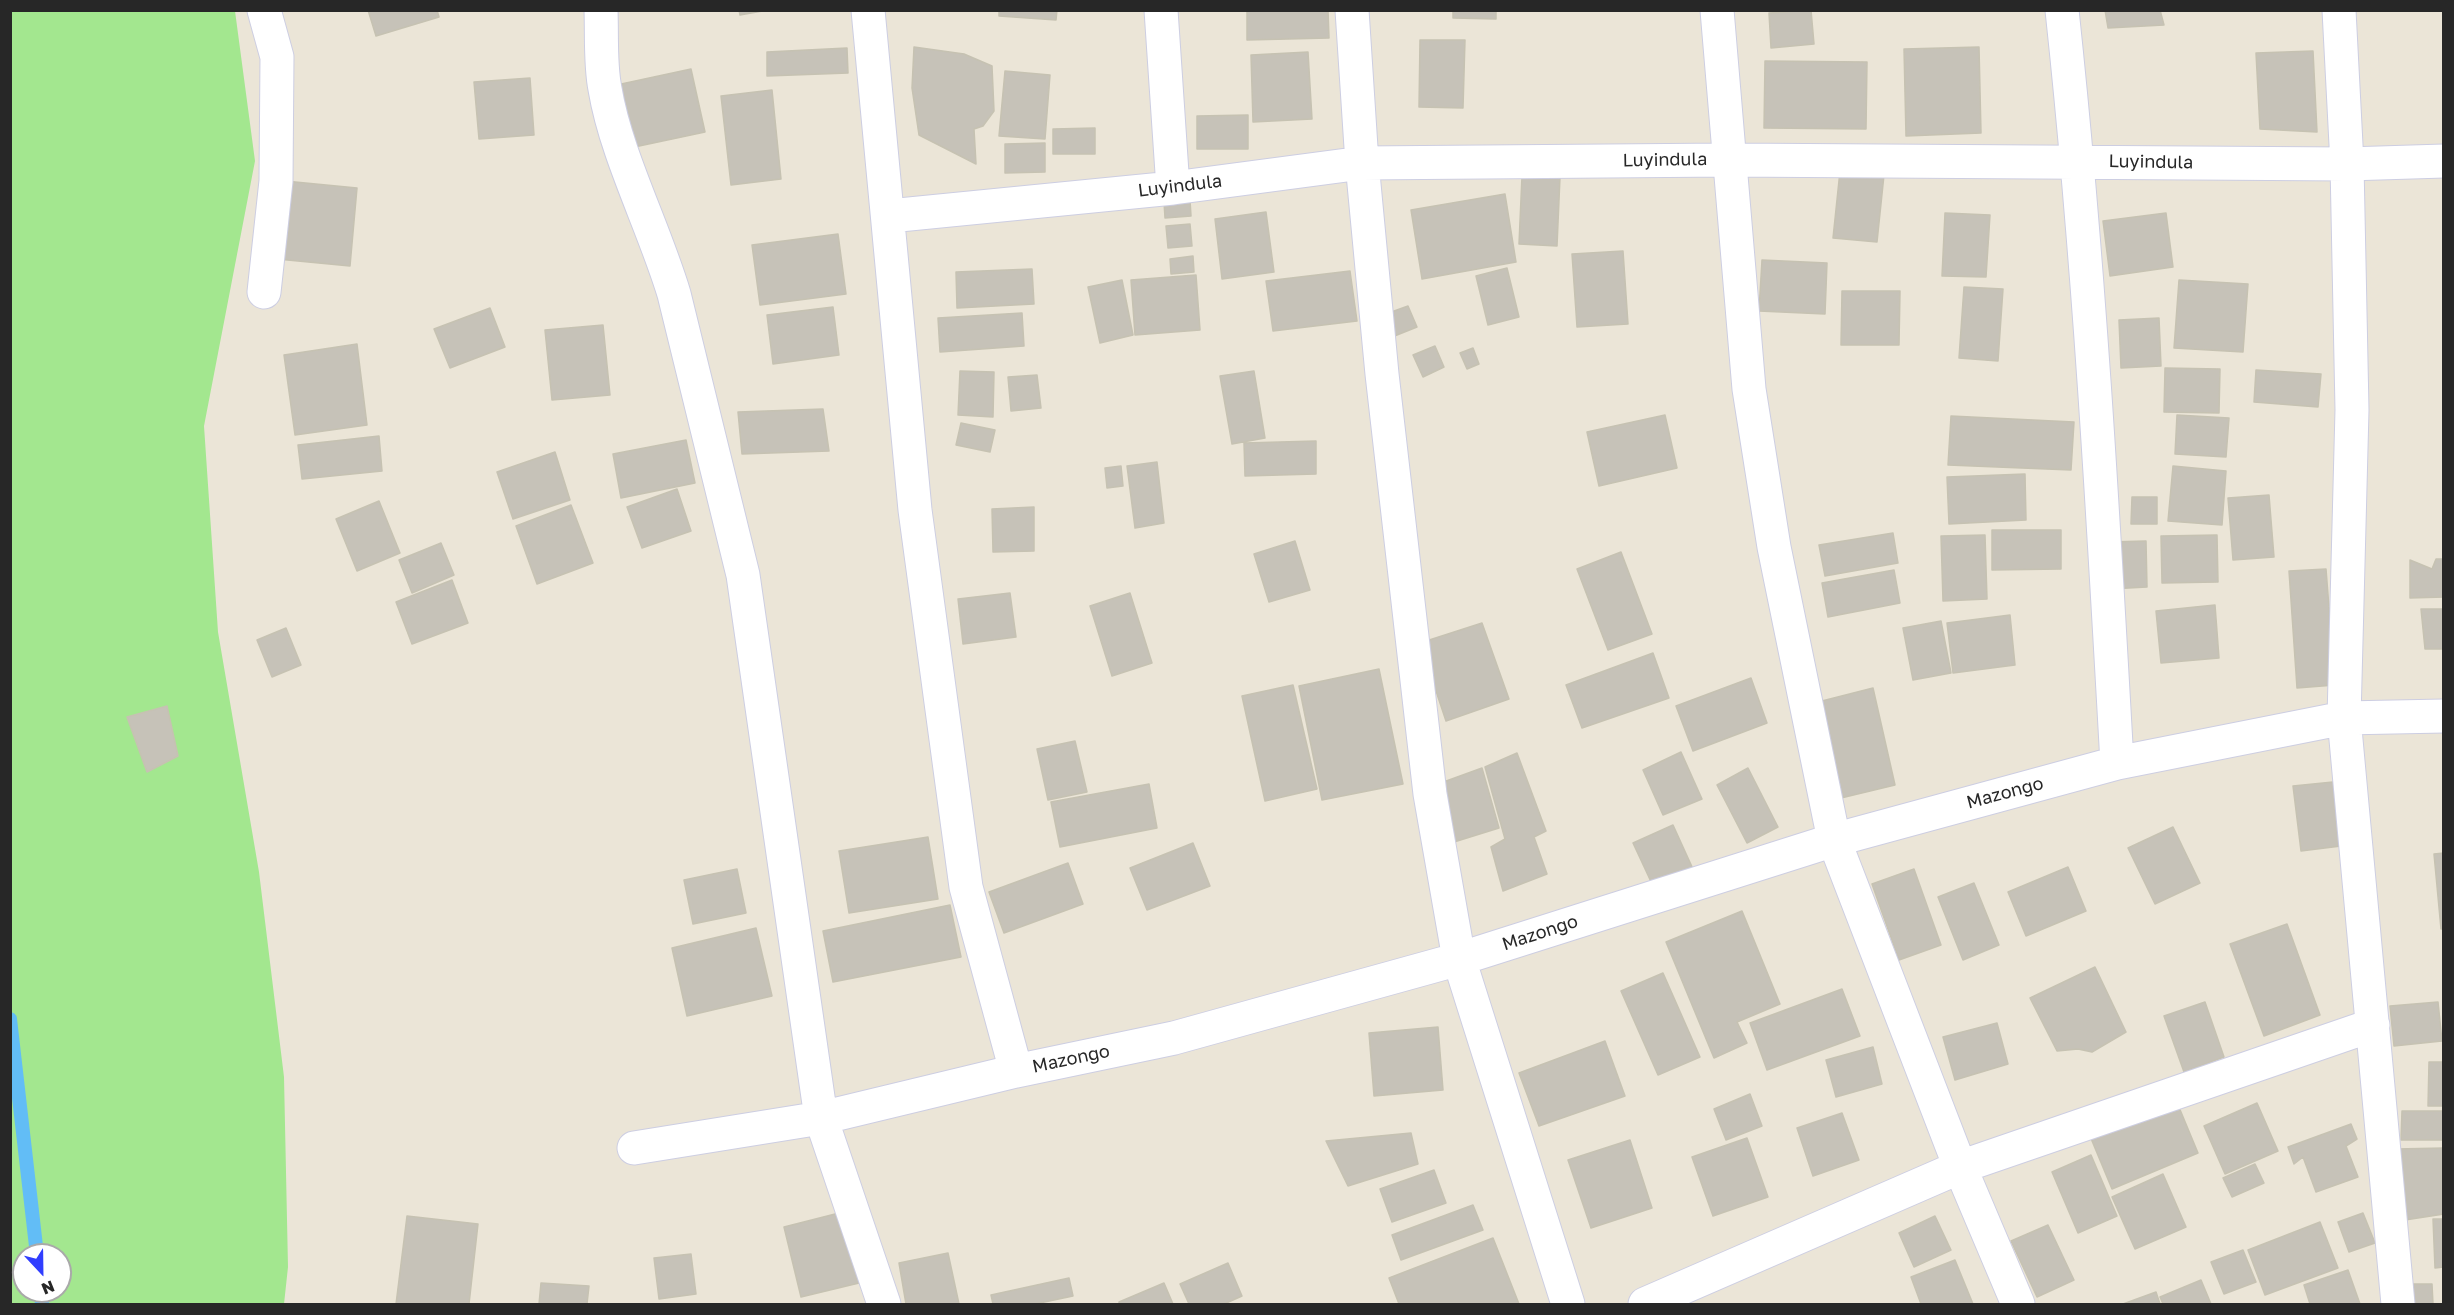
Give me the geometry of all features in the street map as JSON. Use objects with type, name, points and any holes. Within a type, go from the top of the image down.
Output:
[{"type":"street","points":[[264,10],[277,57],[276,181],[264,292]]},
{"type":"street","points":[[602,10],[604,87],[614,126],[663,255],[743,575],[821,1118],[884,1305]]},
{"type":"street","points":[[868,10],[915,510],[966,887],[1016,1071]]},
{"type":"street","points":[[1161,10],[1173,188]]},
{"type":"street","points":[[1352,10],[1362,163],[1382,374],[1430,794],[1459,959],[1568,1305]]},
{"type":"street","points":[[1717,10],[1749,389],[1774,548],[1834,840],[1960,1167],[2018,1305]]},
{"type":"street","points":[[2062,10],[2079,161],[2104,510],[2117,763]]},
{"type":"street","points":[[2339,10],[2347,164],[2352,410],[2344,718],[2398,1305]]},
{"type":"street","name":"Luyindula","points":[[889,216],[1173,188],[1362,163],[1728,160],[2347,164],[2444,161]]},
{"type":"street","name":"Mazongo","points":[[634,1148],[821,1118],[1016,1071],[1174,1038],[1459,959],[1834,840],[2117,763],[2344,718],[2444,716]]},
{"type":"street","points":[[1645,1305],[1960,1167],[2373,1025]]},
{"type":"green space","points":[[10,11],[235,11],[255,161],[204,426],[218,632],[259,872],[284,1077],[288,1267],[284,1304],[11,1304]]},
{"type":"building","points":[[368,10],[437,10],[439,17],[376,36]]},
{"type":"building","points":[[739,10],[768,10],[740,15]]},
{"type":"building","points":[[999,10],[1057,10],[1056,20],[999,16]]},
{"type":"building","points":[[1247,10],[1328,10],[1329,38],[1247,40]]},
{"type":"building","points":[[1453,10],[1496,10],[1496,19],[1453,18]]},
{"type":"building","points":[[1811,10],[1814,44],[1771,48],[1769,13]]},
{"type":"building","points":[[2105,10],[2160,10],[2164,25],[2108,28]]},
{"type":"building","points":[[1420,40],[1465,40],[1463,108],[1419,107]]},
{"type":"building","points":[[914,47],[964,54],[992,66],[994,111],[983,126],[974,129],[976,164],[919,135],[912,88]]},
{"type":"building","points":[[1979,47],[1981,133],[1906,136],[1904,49]]},
{"type":"building","points":[[847,48],[848,73],[767,76],[767,52]]},
{"type":"building","points":[[2313,51],[2317,132],[2260,129],[2256,53]]},
{"type":"building","points":[[1308,52],[1312,119],[1253,122],[1251,55]]},
{"type":"building","points":[[1765,61],[1867,62],[1866,129],[1764,128]]},
{"type":"building","points":[[691,69],[705,132],[625,149],[612,86]]},
{"type":"building","points":[[1005,71],[1050,75],[1045,139],[999,136]]},
{"type":"building","points":[[530,78],[534,135],[479,139],[474,82]]},
{"type":"building","points":[[772,90],[781,179],[731,185],[721,96]]},
{"type":"building","points":[[1248,115],[1248,149],[1197,149],[1197,116]]},
{"type":"building","points":[[1095,128],[1095,154],[1053,154],[1053,129]]},
{"type":"building","points":[[1045,143],[1045,172],[1005,173],[1005,144]]},
{"type":"building","points":[[1840,171],[1884,175],[1877,242],[1833,238]]},
{"type":"building","points":[[1522,176],[1560,177],[1557,246],[1519,244]]},
{"type":"building","points":[[285,181],[357,188],[350,266],[277,259]]},
{"type":"building","points":[[1505,194],[1516,262],[1422,279],[1411,210]]},
{"type":"building","points":[[1190,200],[1191,216],[1165,218],[1164,202]]},
{"type":"building","points":[[1266,212],[1274,272],[1222,279],[1215,219]]},
{"type":"building","points":[[1945,213],[1990,215],[1986,277],[1942,276]]},
{"type":"building","points":[[2166,213],[2173,267],[2110,276],[2103,221]]},
{"type":"building","points":[[1190,224],[1192,246],[1168,248],[1166,226]]},
{"type":"building","points":[[838,234],[846,294],[760,305],[752,245]]},
{"type":"building","points":[[1623,251],[1628,324],[1577,327],[1572,254]]},
{"type":"building","points":[[1193,256],[1194,272],[1171,274],[1170,259]]},
{"type":"building","points":[[1762,260],[1827,263],[1825,314],[1759,311]]},
{"type":"building","points":[[1507,268],[1519,317],[1488,325],[1476,276]]},
{"type":"building","points":[[1032,269],[1034,304],[957,308],[956,272]]},
{"type":"building","points":[[1350,271],[1357,321],[1273,331],[1266,281]]},
{"type":"building","points":[[1196,275],[1200,330],[1135,335],[1131,280]]},
{"type":"building","points":[[1122,280],[1133,335],[1100,343],[1088,287]]},
{"type":"building","points":[[2179,280],[2248,284],[2243,352],[2174,348]]},
{"type":"building","points":[[1964,287],[2003,289],[1998,361],[1959,358]]},
{"type":"building","points":[[1842,291],[1900,291],[1899,345],[1841,345]]},
{"type":"building","points":[[1408,306],[1417,327],[1392,337],[1383,315]]},
{"type":"building","points":[[833,307],[839,355],[773,364],[767,315]]},
{"type":"building","points":[[490,308],[505,347],[450,368],[434,329]]},
{"type":"building","points":[[1022,313],[1024,346],[940,352],[938,318]]},
{"type":"building","points":[[2159,318],[2161,366],[2121,368],[2119,320]]},
{"type":"building","points":[[603,325],[610,395],[552,400],[545,330]]},
{"type":"building","points":[[357,344],[367,425],[295,435],[284,355]]},
{"type":"building","points":[[1435,346],[1444,367],[1423,377],[1413,355]]},
{"type":"building","points":[[1473,348],[1479,364],[1467,369],[1460,353]]},
{"type":"building","points":[[2165,368],[2220,369],[2219,413],[2164,412]]},
{"type":"building","points":[[2256,370],[2321,374],[2318,407],[2254,402]]},
{"type":"building","points":[[960,371],[994,372],[993,417],[958,415]]},
{"type":"building","points":[[1254,371],[1265,438],[1232,444],[1220,376]]},
{"type":"building","points":[[1037,375],[1041,408],[1011,411],[1008,377]]},
{"type":"building","points":[[823,409],[829,451],[742,454],[738,412]]},
{"type":"building","points":[[1665,415],[1677,468],[1599,486],[1587,432]]},
{"type":"building","points":[[2177,415],[2229,418],[2226,457],[2175,454]]},
{"type":"building","points":[[1951,416],[2074,422],[2071,470],[1948,465]]},
{"type":"building","points":[[961,423],[995,430],[990,452],[956,445]]},
{"type":"building","points":[[379,436],[382,471],[302,479],[298,445]]},
{"type":"building","points":[[686,440],[695,483],[621,498],[613,454]]},
{"type":"building","points":[[1316,441],[1316,474],[1245,476],[1244,443]]},
{"type":"building","points":[[555,452],[570,500],[513,519],[497,472]]},
{"type":"building","points":[[1157,462],[1164,523],[1135,528],[1127,466]]},
{"type":"building","points":[[1121,466],[1123,486],[1107,488],[1105,468]]},
{"type":"building","points":[[2173,466],[2226,471],[2222,525],[2168,521]]},
{"type":"building","points":[[2025,474],[2026,520],[1949,524],[1947,477]]},
{"type":"building","points":[[677,489],[691,531],[642,548],[627,507]]},
{"type":"building","points":[[2269,495],[2274,557],[2233,560],[2228,498]]},
{"type":"building","points":[[2132,497],[2157,497],[2157,524],[2131,524]]},
{"type":"building","points":[[379,501],[400,553],[357,571],[336,519]]},
{"type":"building","points":[[571,505],[593,563],[537,584],[516,526]]},
{"type":"building","points":[[1034,507],[1034,551],[993,552],[992,509]]},
{"type":"building","points":[[1992,530],[2061,530],[2061,569],[1992,570]]},
{"type":"building","points":[[1893,533],[1898,563],[1825,576],[1819,545]]},
{"type":"building","points":[[1985,535],[1987,599],[1943,601],[1941,536]]},
{"type":"building","points":[[2217,535],[2218,582],[2162,583],[2161,536]]},
{"type":"building","points":[[1295,541],[1310,590],[1269,602],[1254,554]]},
{"type":"building","points":[[2146,541],[2147,587],[2110,589],[2109,542]]},
{"type":"building","points":[[441,543],[454,575],[412,593],[399,560]]},
{"type":"building","points":[[1621,552],[1652,634],[1608,650],[1577,569]]},
{"type":"building","points":[[2436,559],[2444,559],[2444,597],[2410,598],[2410,560],[2432,569]]},
{"type":"building","points":[[2326,569],[2335,685],[2297,688],[2289,571]]},
{"type":"building","points":[[1894,570],[1900,603],[1828,617],[1822,583]]},
{"type":"building","points":[[452,580],[468,623],[412,644],[396,602]]},
{"type":"building","points":[[1010,593],[1016,637],[963,644],[958,599]]},
{"type":"building","points":[[1130,593],[1152,663],[1112,676],[1090,606]]},
{"type":"building","points":[[2215,605],[2219,658],[2161,663],[2156,611]]},
{"type":"building","points":[[2421,609],[2444,609],[2444,649],[2425,649]]},
{"type":"building","points":[[2010,615],[2015,665],[1953,673],[1947,623]]},
{"type":"building","points":[[1941,621],[1951,673],[1913,680],[1903,628]]},
{"type":"building","points":[[1482,623],[1509,699],[1446,721],[1420,643]]},
{"type":"building","points":[[286,628],[301,665],[272,677],[257,640]]},
{"type":"building","points":[[1653,653],[1669,698],[1582,728],[1566,685]]},
{"type":"building","points":[[1379,669],[1403,784],[1322,800],[1299,686]]},
{"type":"building","points":[[1751,678],[1767,723],[1693,751],[1676,706]]},
{"type":"building","points":[[1293,685],[1317,789],[1265,801],[1242,696]]},
{"type":"building","points":[[1873,688],[1895,785],[1841,798],[1818,702]]},
{"type":"building","points":[[167,706],[178,756],[147,772],[127,717]]},
{"type":"building","points":[[1075,741],[1087,792],[1048,800],[1037,749]]},
{"type":"building","points":[[1681,752],[1702,799],[1663,815],[1643,770]]},
{"type":"building","points":[[1517,753],[1546,831],[1534,837],[1547,874],[1503,891],[1491,847],[1505,839],[1485,767]]},
{"type":"building","points":[[1482,768],[1499,828],[1454,842],[1438,784]]},
{"type":"building","points":[[1748,768],[1778,827],[1747,843],[1717,785]]},
{"type":"building","points":[[2333,782],[2341,846],[2301,851],[2293,786]]},
{"type":"building","points":[[1149,784],[1157,828],[1060,847],[1051,802]]},
{"type":"building","points":[[1673,825],[1693,869],[1653,886],[1633,843]]},
{"type":"building","points":[[2173,827],[2200,883],[2155,904],[2128,848]]},
{"type":"building","points":[[928,837],[938,899],[849,913],[839,851]]},
{"type":"building","points":[[1193,843],[1210,886],[1147,910],[1130,868]]},
{"type":"building","points":[[2444,853],[2444,929],[2441,929],[2434,854]]},
{"type":"building","points":[[1068,863],[1083,904],[1004,933],[989,892]]},
{"type":"building","points":[[2068,867],[2086,911],[2026,936],[2008,892]]},
{"type":"building","points":[[737,869],[746,913],[693,924],[684,880]]},
{"type":"building","points":[[1914,869],[1941,945],[1899,960],[1872,884]]},
{"type":"building","points":[[1974,883],[1999,945],[1963,960],[1938,897]]},
{"type":"building","points":[[950,905],[961,957],[833,982],[823,931]]},
{"type":"building","points":[[1742,911],[1780,1004],[1737,1022],[1747,1043],[1714,1058],[1666,942]]},
{"type":"building","points":[[2287,924],[2320,1015],[2264,1036],[2230,944]]},
{"type":"building","points":[[756,928],[772,996],[687,1016],[672,948]]},
{"type":"building","points":[[2095,967],[2126,1032],[2092,1052],[2078,1049],[2057,1051],[2030,998]]},
{"type":"building","points":[[1663,973],[1700,1057],[1658,1075],[1621,991]]},
{"type":"building","points":[[1842,989],[1860,1036],[1767,1070],[1750,1023]]},
{"type":"building","points":[[2205,1002],[2224,1057],[2184,1072],[2164,1016]]},
{"type":"building","points":[[2438,1002],[2442,1041],[2394,1046],[2390,1006]]},
{"type":"building","points":[[1997,1023],[2008,1064],[1955,1080],[1943,1037]]},
{"type":"building","points":[[1438,1027],[1443,1090],[1374,1096],[1369,1033]]},
{"type":"building","points":[[1605,1041],[1625,1096],[1539,1126],[1519,1073]]},
{"type":"building","points":[[1873,1047],[1882,1084],[1836,1097],[1826,1060]]},
{"type":"building","points":[[2429,1062],[2444,1062],[2444,1106],[2428,1106]]},
{"type":"building","points":[[1750,1094],[1762,1126],[1726,1140],[1714,1109]]},
{"type":"building","points":[[2176,1100],[2198,1153],[2112,1189],[2090,1136]]},
{"type":"building","points":[[2257,1103],[2278,1151],[2225,1174],[2204,1126]]},
{"type":"building","points":[[2402,1111],[2444,1111],[2444,1140],[2401,1140]]},
{"type":"building","points":[[1842,1113],[1859,1160],[1813,1176],[1797,1128]]},
{"type":"building","points":[[2351,1124],[2357,1139],[2346,1146],[2358,1177],[2316,1192],[2303,1157],[2294,1164],[2288,1147]]},
{"type":"building","points":[[1411,1133],[1418,1164],[1348,1186],[1326,1141]]},
{"type":"building","points":[[1747,1138],[1768,1197],[1713,1216],[1692,1157]]},
{"type":"building","points":[[1630,1140],[1652,1208],[1591,1228],[1568,1160]]},
{"type":"building","points":[[2444,1148],[2444,1214],[2405,1220],[2395,1149]]},
{"type":"building","points":[[2091,1155],[2117,1216],[2078,1233],[2052,1172]]},
{"type":"building","points":[[2255,1164],[2264,1183],[2232,1197],[2223,1178]]},
{"type":"building","points":[[1434,1170],[1446,1203],[1392,1222],[1380,1189]]},
{"type":"building","points":[[2163,1174],[2186,1227],[2135,1249],[2112,1197]]},
{"type":"building","points":[[1473,1205],[1483,1230],[1401,1260],[1392,1235]]},
{"type":"building","points":[[843,1212],[859,1283],[801,1297],[784,1227]]},
{"type":"building","points":[[2363,1213],[2375,1243],[2349,1252],[2338,1222]]},
{"type":"building","points":[[407,1216],[478,1224],[469,1304],[396,1304]]},
{"type":"building","points":[[1935,1216],[1951,1250],[1914,1267],[1899,1233]]},
{"type":"building","points":[[2433,1219],[2444,1219],[2444,1267],[2435,1268]]},
{"type":"building","points":[[2320,1222],[2338,1268],[2265,1295],[2248,1250]]},
{"type":"building","points":[[2048,1225],[2074,1280],[2037,1297],[2011,1241]]},
{"type":"building","points":[[1493,1238],[1519,1304],[1399,1304],[1389,1278]]},
{"type":"building","points":[[2243,1250],[2256,1282],[2224,1294],[2211,1262]]},
{"type":"building","points":[[948,1253],[959,1304],[906,1304],[899,1263]]},
{"type":"building","points":[[691,1254],[696,1294],[659,1299],[654,1258]]},
{"type":"building","points":[[1955,1260],[1973,1304],[1921,1304],[1911,1277]]},
{"type":"building","points":[[1228,1263],[1242,1296],[1224,1304],[1189,1304],[1180,1284]]},
{"type":"building","points":[[2348,1270],[2360,1304],[2310,1304],[2304,1285]]},
{"type":"building","points":[[1069,1278],[1073,1296],[1035,1304],[993,1304],[991,1295]]},
{"type":"building","points":[[2201,1280],[2211,1304],[2163,1304],[2160,1297]]},
{"type":"building","points":[[541,1283],[589,1286],[587,1304],[539,1304]]},
{"type":"building","points":[[1164,1283],[1173,1304],[1119,1304],[1119,1302]]},
{"type":"building","points":[[2409,1284],[2432,1284],[2433,1304],[2410,1304]]},
{"type":"building","points":[[2156,1292],[2160,1304],[2123,1304]]},
{"type":"waterway","points":[[10,1019],[36,1243]]}]
